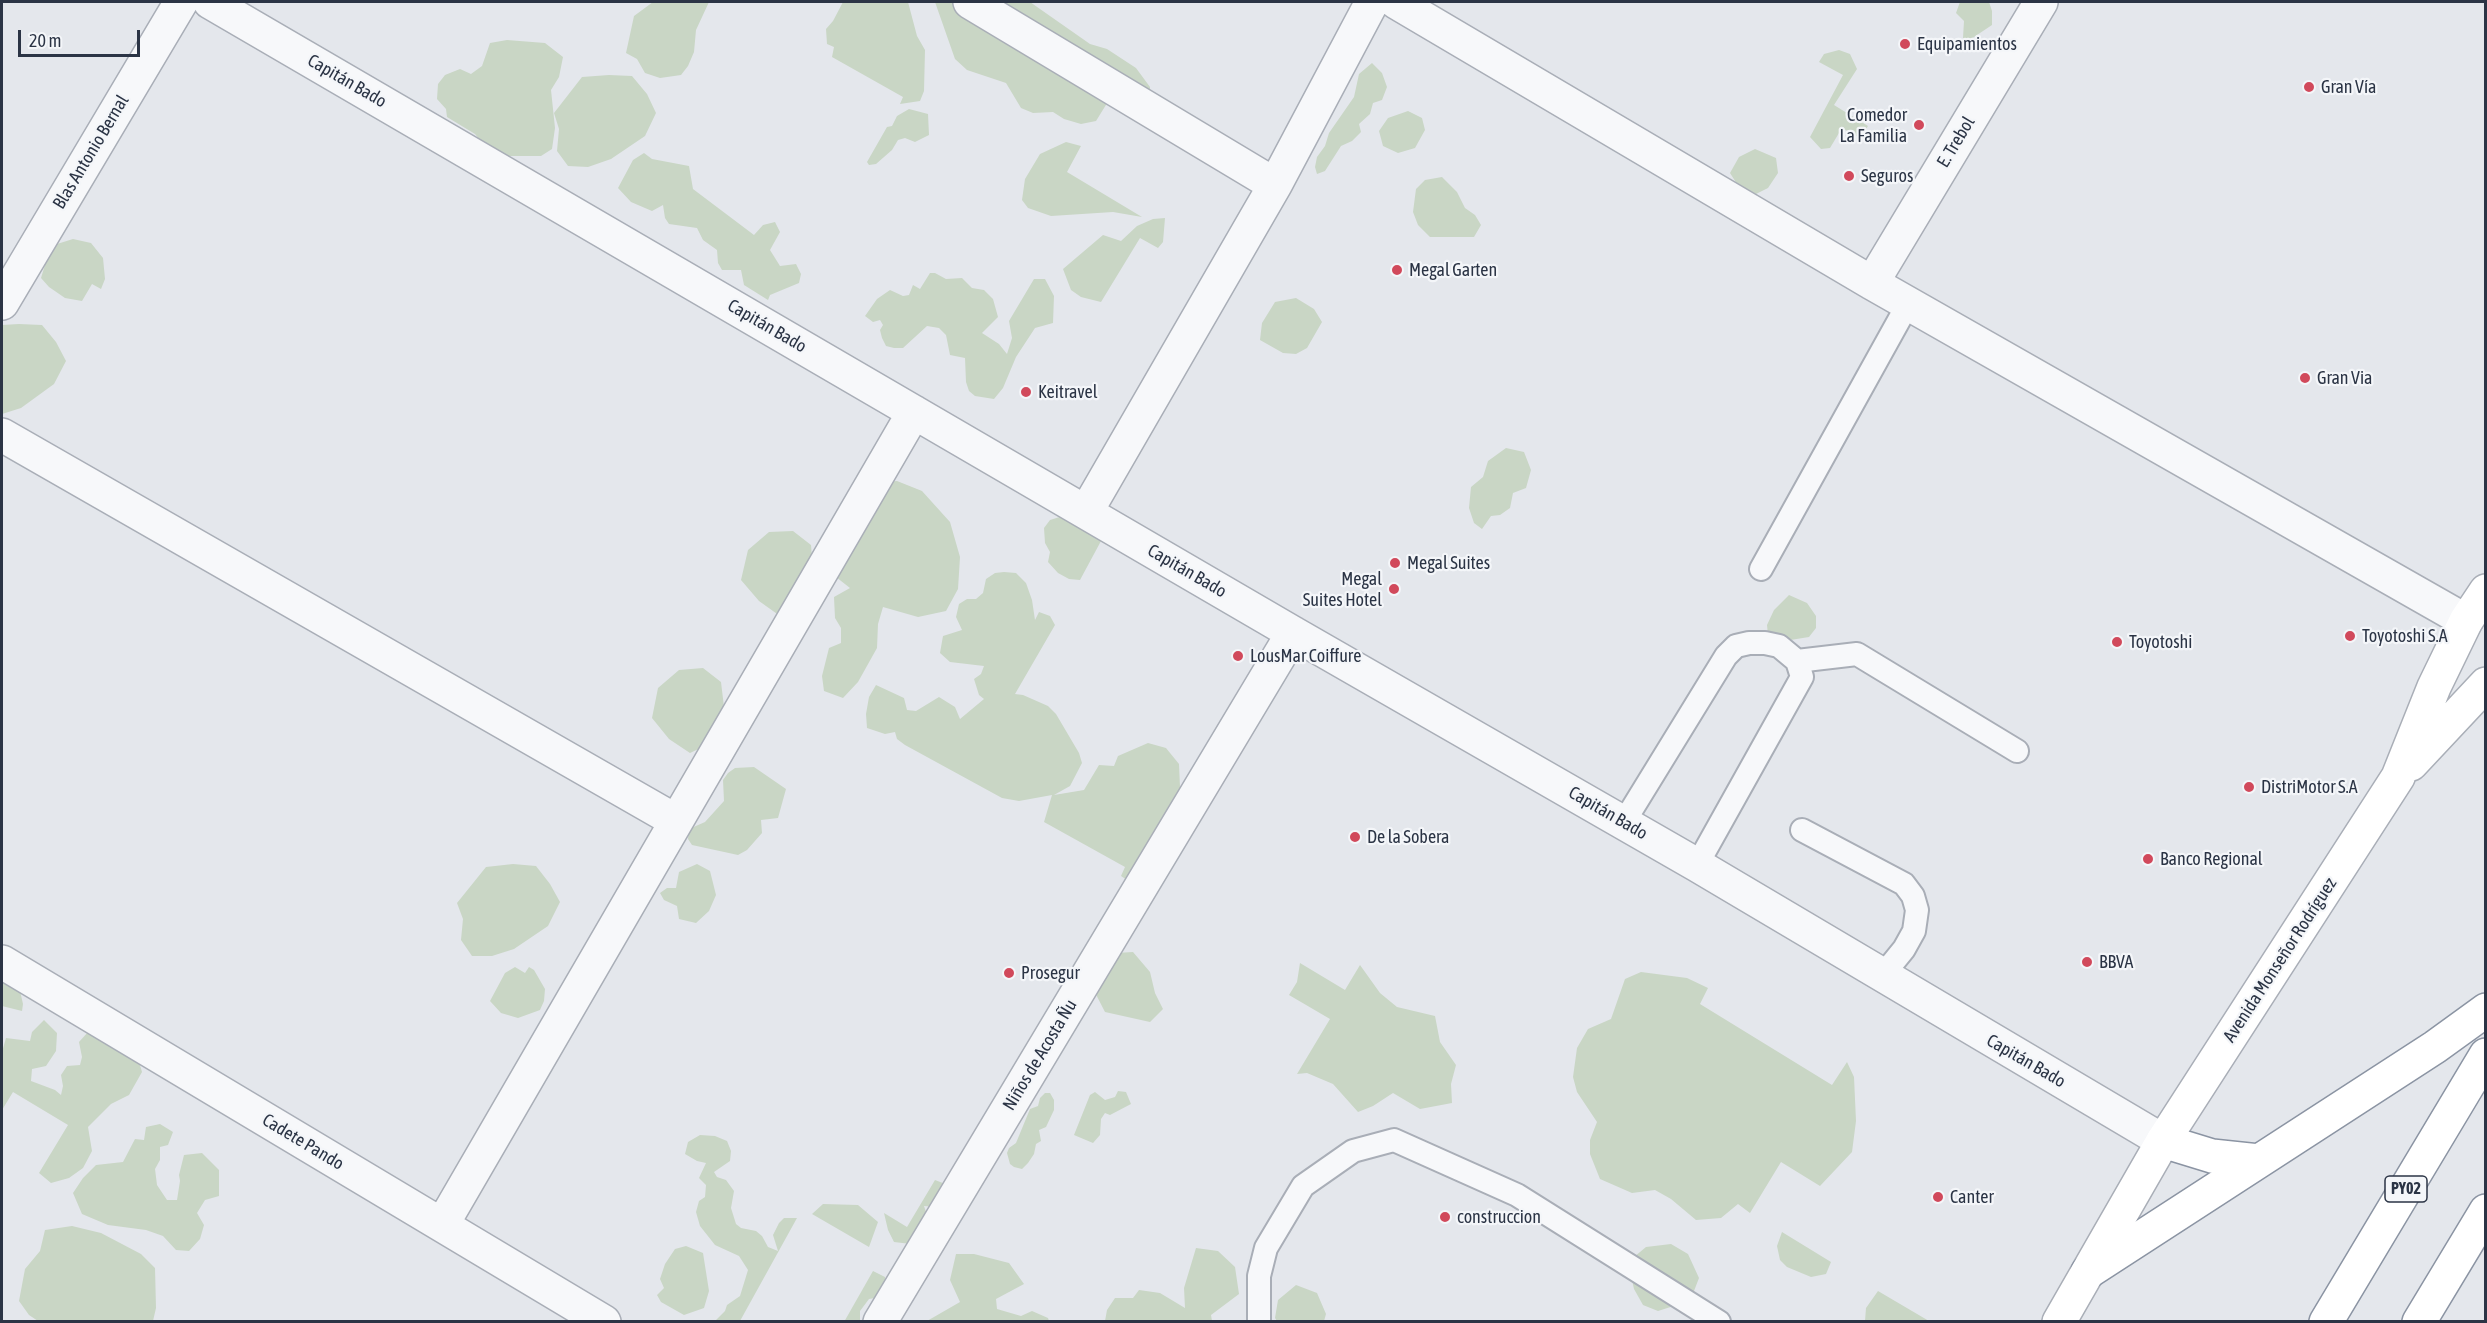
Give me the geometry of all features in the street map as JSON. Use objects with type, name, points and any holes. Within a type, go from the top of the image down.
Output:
[{"type":"main road","name":"Avenida Monseñor Rodríguez","points":[[2059,1322],[2163,1141],[2398,777],[2434,687],[2466,621],[2486,591]]},
{"type":"main road","points":[[2398,777],[2486,684]]},
{"type":"main road","points":[[2088,1272],[2435,1047],[2486,1010]]},
{"type":"main road","name":"PY02","points":[[2326,1322],[2486,1055]]},
{"type":"main road","points":[[2163,1141],[2212,1156],[2259,1161]]},
{"type":"main road","points":[[2420,1322],[2486,1211]]},
{"type":"street","name":"Blas Antonio Bernal","points":[[2,303],[180,2]]},
{"type":"street","name":"Capitán Bado","points":[[210,2],[1293,633],[1624,822],[2163,1141]]},
{"type":"street","points":[[970,2],[1275,185]]},
{"type":"street","points":[[1086,512],[1275,185],[1372,2]]},
{"type":"street","points":[[1396,2],[1908,304],[2466,621]]},
{"type":"street","name":"E. Trebol","points":[[1872,283],[2041,2]]},
{"type":"street","points":[[442,1225],[914,412]]},
{"type":"street","points":[[2,435],[676,821]]},
{"type":"street","name":"Niños de Acosta Ñu","points":[[880,1322],[1293,633]]},
{"type":"street","name":"Cadete Pando","points":[[2,962],[604,1322]]},
{"type":"lane","points":[[1761,569],[1908,304]]},
{"type":"lane","points":[[1624,822],[1726,656],[1736,646],[1765,643],[1779,646],[1797,662],[1802,677],[1697,865]]},
{"type":"lane","points":[[1797,662],[1857,654],[2017,751]]},
{"type":"lane","points":[[1802,830],[1904,884],[1913,896],[1917,910],[1914,931],[1904,949],[1882,976]]},
{"type":"lane","points":[[1259,1322],[1259,1276],[1266,1248],[1303,1186],[1353,1151],[1394,1140],[1517,1195],[1719,1322]]},
{"type":"green space","points":[[653,2],[709,2],[696,30],[694,52],[681,75],[660,78],[645,73],[637,59],[626,53],[634,16]]},
{"type":"green space","points":[[843,2],[908,2],[917,36],[925,50],[924,91],[920,101],[900,104],[903,97],[832,57],[834,47],[827,44],[826,29]]},
{"type":"green space","points":[[935,2],[1030,2],[1090,44],[1107,49],[1136,68],[1150,87],[1150,108],[1109,100],[1096,121],[1081,124],[1064,119],[1053,112],[1033,113],[1021,108],[1006,83],[967,70],[955,59]]},
{"type":"green space","points":[[1960,2],[1989,2],[1992,11],[1992,25],[1968,41],[1963,38],[1964,21],[1956,13]]},
{"type":"green space","points":[[507,40],[545,43],[563,57],[559,77],[551,90],[555,128],[552,149],[541,156],[503,156],[484,145],[475,134],[447,117],[446,109],[437,99],[438,84],[445,75],[460,69],[471,74],[482,66],[490,43]]},
{"type":"green space","points":[[1839,50],[1850,54],[1857,69],[1834,105],[1868,126],[1860,138],[1842,128],[1830,148],[1821,149],[1810,137],[1843,75],[1819,62],[1824,54]]},
{"type":"green space","points":[[1372,63],[1382,73],[1387,87],[1382,100],[1373,103],[1370,114],[1359,124],[1361,132],[1352,141],[1341,146],[1325,171],[1317,174],[1315,167],[1317,157],[1325,146],[1329,133],[1354,97],[1359,74]]},
{"type":"green space","points":[[632,76],[647,94],[656,113],[645,136],[611,159],[588,167],[568,166],[557,151],[559,129],[554,113],[582,77]]},
{"type":"green space","points":[[909,109],[928,114],[929,135],[915,142],[905,138],[898,140],[892,150],[876,164],[869,165],[867,162],[887,127],[892,126],[897,116]]},
{"type":"green space","points":[[1408,111],[1422,118],[1425,130],[1415,148],[1398,153],[1383,146],[1379,131],[1388,118]]},
{"type":"green space","points":[[1066,142],[1081,146],[1067,172],[1142,217],[1113,212],[1051,216],[1028,208],[1022,200],[1025,179],[1040,154]]},
{"type":"green space","points":[[1755,149],[1776,158],[1778,173],[1768,188],[1756,194],[1737,184],[1730,173],[1739,157]]},
{"type":"green space","points":[[644,153],[652,159],[689,166],[693,189],[754,235],[763,225],[775,222],[780,232],[770,250],[780,266],[796,264],[801,274],[799,283],[770,295],[768,300],[744,285],[741,270],[722,270],[718,263],[717,250],[703,240],[697,228],[669,224],[665,218],[663,205],[652,211],[631,202],[618,188],[633,160]]},
{"type":"green space","points":[[1442,177],[1457,192],[1465,208],[1475,215],[1481,225],[1474,237],[1430,237],[1418,225],[1413,212],[1416,189],[1425,180]]},
{"type":"green space","points":[[1165,218],[1163,242],[1158,248],[1140,238],[1101,302],[1081,297],[1071,290],[1063,269],[1103,235],[1121,241],[1137,226],[1153,219]]},
{"type":"green space","points":[[73,239],[91,243],[103,258],[105,279],[101,289],[92,284],[82,301],[65,298],[41,278],[48,255],[57,244]]},
{"type":"green space","points":[[930,273],[946,279],[962,278],[972,288],[984,290],[993,299],[998,317],[982,333],[999,344],[1007,354],[1012,338],[1009,321],[1034,279],[1045,279],[1054,296],[1053,323],[1035,328],[1016,357],[1003,388],[994,399],[975,396],[969,391],[966,382],[965,358],[950,355],[946,335],[939,328],[927,326],[903,348],[894,348],[886,346],[882,338],[880,330],[883,325],[880,320],[873,322],[865,316],[877,299],[890,290],[903,296],[909,295],[913,285],[920,289]]},
{"type":"green space","points":[[1296,298],[1314,309],[1322,322],[1307,348],[1296,354],[1283,353],[1260,340],[1262,323],[1275,302]]},
{"type":"green space","points":[[2,325],[42,325],[56,342],[66,361],[54,384],[21,408],[2,414]]},
{"type":"green space","points":[[1506,448],[1524,452],[1531,470],[1526,488],[1513,493],[1510,508],[1500,515],[1491,516],[1482,529],[1474,523],[1469,508],[1471,487],[1483,477],[1488,461]]},
{"type":"green space","points":[[897,481],[922,491],[950,522],[960,557],[958,589],[946,611],[918,617],[883,607],[878,624],[877,648],[858,682],[843,698],[824,691],[822,676],[829,648],[841,643],[841,628],[835,618],[834,597],[850,588],[836,577],[873,483]]},
{"type":"green space","points":[[1066,515],[1123,543],[1116,549],[1101,541],[1080,580],[1069,579],[1058,573],[1048,562],[1050,552],[1045,543],[1044,528],[1050,520]]},
{"type":"green space","points":[[793,531],[811,545],[813,570],[780,616],[759,601],[741,580],[748,550],[769,532]]},
{"type":"green space","points":[[995,573],[1016,573],[1026,583],[1032,600],[1035,620],[1039,612],[1050,616],[1055,625],[1015,694],[1048,706],[1056,714],[1079,753],[1082,763],[1070,786],[1054,795],[1084,790],[1099,765],[1114,766],[1118,756],[1148,743],[1166,748],[1179,764],[1181,810],[1127,880],[1121,876],[1125,867],[1044,822],[1052,795],[1019,801],[1002,798],[905,745],[897,739],[895,732],[885,734],[867,728],[866,714],[869,697],[876,685],[904,698],[907,710],[916,711],[939,697],[955,707],[960,719],[984,699],[979,695],[974,679],[981,674],[984,666],[950,662],[940,653],[943,636],[962,630],[956,617],[959,604],[967,599],[976,599],[983,593],[986,579]]},
{"type":"green space","points":[[1789,595],[1807,603],[1816,616],[1816,628],[1809,637],[1778,642],[1768,635],[1767,625],[1774,610]]},
{"type":"green space","points":[[703,668],[721,682],[724,707],[709,744],[690,753],[669,739],[652,718],[658,688],[679,670]]},
{"type":"green space","points":[[754,767],[786,789],[778,818],[761,820],[762,833],[747,850],[738,855],[692,845],[688,839],[689,829],[705,822],[724,801],[723,780],[728,773],[735,768]]},
{"type":"green space","points":[[513,864],[536,866],[560,902],[548,926],[514,949],[492,956],[472,956],[461,940],[463,919],[457,903],[486,867]]},
{"type":"green space","points":[[697,864],[710,871],[716,895],[709,911],[696,923],[679,919],[677,906],[664,900],[660,893],[667,888],[676,888],[679,872]]},
{"type":"green space","points":[[1133,952],[1150,972],[1155,993],[1163,1009],[1150,1022],[1105,1012],[1087,977],[1100,954]]},
{"type":"green space","points":[[2,962],[18,982],[23,1004],[22,1011],[2,1006]]},
{"type":"green space","points":[[1300,963],[1345,990],[1360,965],[1380,993],[1397,1007],[1435,1016],[1440,1042],[1456,1065],[1451,1084],[1452,1103],[1420,1109],[1393,1093],[1373,1106],[1358,1112],[1333,1084],[1307,1073],[1297,1074],[1330,1019],[1289,995],[1297,982]]},
{"type":"green space","points":[[515,967],[525,973],[529,967],[534,970],[545,989],[544,1001],[540,1010],[518,1018],[501,1013],[490,1001],[505,973]]},
{"type":"green space","points":[[1641,972],[1687,978],[1708,988],[1700,1004],[1832,1085],[1847,1062],[1854,1077],[1856,1121],[1852,1152],[1820,1186],[1781,1162],[1750,1213],[1738,1204],[1721,1218],[1696,1220],[1671,1199],[1655,1190],[1632,1193],[1600,1179],[1590,1154],[1590,1140],[1597,1122],[1577,1092],[1573,1077],[1577,1048],[1588,1029],[1611,1019],[1625,979]]},
{"type":"green space","points":[[44,1020],[57,1033],[56,1051],[46,1066],[32,1069],[31,1081],[55,1090],[61,1095],[63,1086],[61,1075],[67,1066],[80,1065],[82,1057],[79,1042],[88,1032],[133,1041],[142,1072],[129,1095],[111,1104],[88,1127],[92,1151],[83,1168],[69,1178],[51,1183],[39,1173],[68,1125],[13,1092],[2,1110],[2,1052],[6,1038],[30,1041],[32,1032]]},
{"type":"green space","points":[[1118,1091],[1126,1092],[1131,1104],[1110,1115],[1105,1113],[1101,1119],[1100,1135],[1093,1143],[1074,1135],[1090,1095],[1095,1092],[1105,1100],[1115,1097]]},
{"type":"green space","points":[[1045,1093],[1050,1093],[1054,1100],[1054,1110],[1046,1127],[1039,1130],[1041,1141],[1036,1144],[1034,1154],[1028,1163],[1022,1169],[1014,1167],[1010,1164],[1007,1153],[1009,1148],[1016,1143],[1030,1109],[1038,1106],[1040,1098]]},
{"type":"green space","points":[[160,1124],[173,1132],[168,1145],[160,1147],[160,1160],[155,1169],[157,1185],[167,1200],[177,1200],[179,1175],[184,1155],[202,1153],[219,1170],[219,1196],[205,1200],[197,1213],[204,1225],[200,1239],[189,1251],[176,1250],[163,1236],[146,1230],[108,1225],[82,1214],[73,1193],[96,1165],[123,1162],[135,1139],[144,1140],[146,1127]]},
{"type":"green space","points":[[700,1135],[715,1136],[727,1141],[731,1151],[730,1161],[714,1172],[717,1177],[726,1180],[734,1191],[731,1208],[736,1224],[741,1228],[756,1231],[768,1247],[778,1251],[773,1235],[779,1223],[784,1218],[797,1218],[740,1321],[715,1321],[725,1311],[727,1305],[740,1296],[748,1270],[739,1256],[715,1245],[700,1226],[696,1212],[699,1201],[705,1197],[706,1185],[699,1178],[706,1163],[685,1154],[688,1142]]},
{"type":"green space","points":[[935,1180],[948,1185],[935,1207],[924,1206],[930,1224],[911,1244],[894,1242],[884,1213],[907,1227]]},
{"type":"green space","points":[[823,1204],[858,1205],[878,1222],[869,1247],[812,1214]]},
{"type":"green space","points":[[72,1226],[101,1233],[141,1254],[155,1268],[156,1308],[153,1321],[38,1321],[29,1315],[19,1301],[25,1269],[40,1251],[45,1230]]},
{"type":"green space","points":[[1782,1232],[1831,1262],[1826,1274],[1811,1277],[1787,1267],[1780,1260],[1777,1246]]},
{"type":"green space","points":[[1671,1244],[1688,1254],[1699,1278],[1694,1291],[1680,1304],[1658,1311],[1643,1305],[1634,1289],[1628,1262],[1646,1247]]},
{"type":"green space","points":[[686,1246],[703,1253],[709,1291],[704,1308],[684,1315],[661,1302],[657,1295],[664,1288],[660,1279],[665,1264],[675,1249]]},
{"type":"green space","points":[[1196,1248],[1218,1251],[1235,1267],[1239,1294],[1211,1315],[1212,1321],[1105,1321],[1107,1310],[1115,1298],[1133,1298],[1139,1290],[1160,1293],[1185,1308],[1184,1288]]},
{"type":"green space","points":[[956,1254],[974,1254],[1009,1263],[1024,1284],[996,1299],[997,1309],[1021,1316],[1032,1311],[1048,1318],[1049,1321],[927,1321],[960,1302],[950,1280]]},
{"type":"green space","points":[[873,1271],[885,1277],[886,1288],[881,1297],[869,1299],[860,1311],[860,1321],[844,1322]]},
{"type":"green space","points":[[1296,1285],[1317,1293],[1326,1314],[1324,1321],[1277,1321],[1275,1318],[1278,1300]]},
{"type":"green space","points":[[1878,1291],[1929,1321],[1865,1321],[1866,1308]]},
{"type":"place","name":"Equipamientos","points":[[1905,44]]},
{"type":"place","name":"Gran Vía","points":[[2309,87]]},
{"type":"place","name":"Comedor La Familia","points":[[1919,125]]},
{"type":"place","name":"Seguros","points":[[1849,176]]},
{"type":"place","name":"Megal Garten","points":[[1397,270]]},
{"type":"place","name":"Gran Via","points":[[2305,378]]},
{"type":"place","name":"Keitravel","points":[[1026,392]]},
{"type":"place","name":"Megal Suites","points":[[1395,563]]},
{"type":"place","name":"Megal Suites Hotel","points":[[1394,589]]},
{"type":"place","name":"Toyotoshi S.A","points":[[2350,636]]},
{"type":"place","name":"Toyotoshi","points":[[2117,642]]},
{"type":"place","name":"LousMar Coiffure","points":[[1238,656]]},
{"type":"place","name":"DistriMotor S.A","points":[[2249,787]]},
{"type":"place","name":"De la Sobera","points":[[1355,837]]},
{"type":"place","name":"Banco Regional","points":[[2148,859]]},
{"type":"place","name":"BBVA","points":[[2087,962]]},
{"type":"place","name":"Prosegur","points":[[1009,973]]},
{"type":"place","name":"Canter","points":[[1938,1197]]},
{"type":"place","name":"construccion","points":[[1445,1217]]}]
